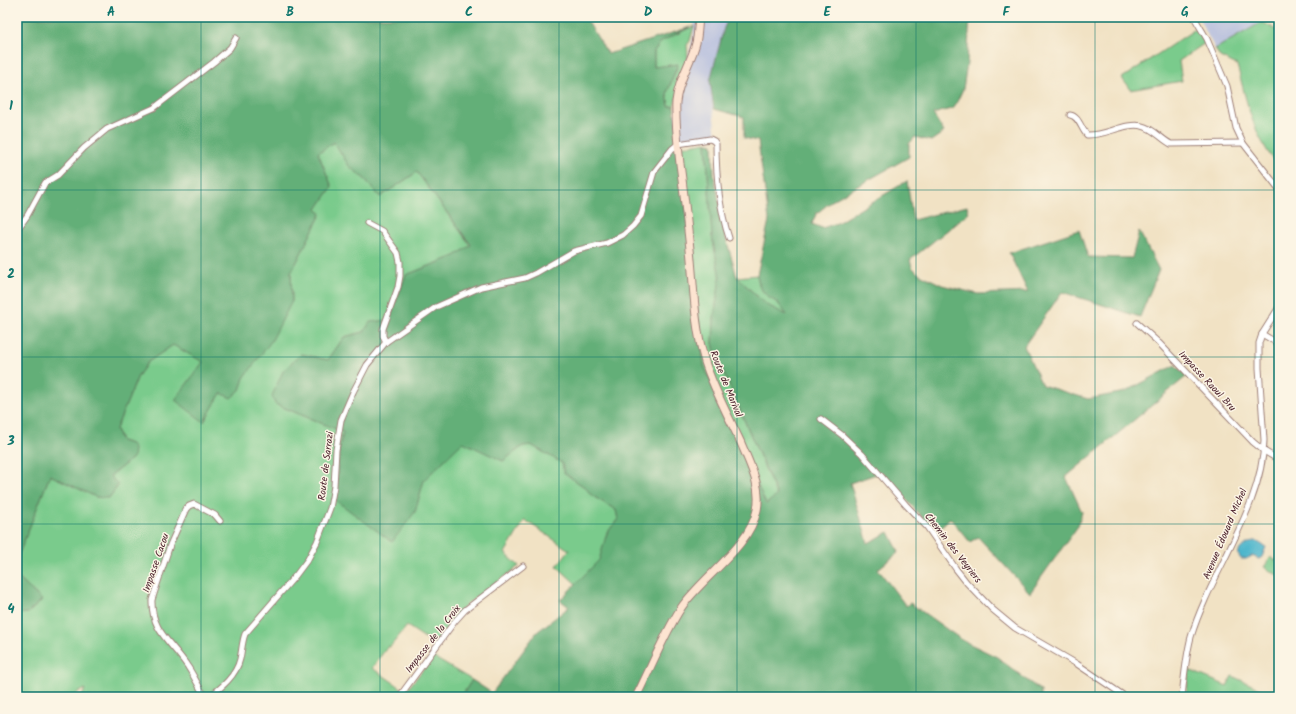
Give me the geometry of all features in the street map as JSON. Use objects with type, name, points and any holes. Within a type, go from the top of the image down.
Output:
[{"type":"main road","name":"Route de Marival","points":[[636,697],[668,631],[682,608],[704,580],[747,535],[755,519],[758,502],[758,487],[753,470],[710,377],[701,347],[695,307],[676,114],[677,94],[697,42],[699,17]]},
{"type":"street","points":[[1194,17],[1207,39],[1227,86],[1236,128],[1244,143],[1279,189]]},
{"type":"street","points":[[17,230],[27,216],[45,183],[58,175],[84,148],[107,129],[154,108],[214,62],[230,48],[236,38]]},
{"type":"street","points":[[1070,115],[1074,115],[1087,135],[1101,135],[1130,126],[1142,126],[1150,129],[1163,140],[1171,144],[1244,143]]},
{"type":"street","points":[[678,144],[710,139],[716,144],[716,171],[724,221],[729,238]]},
{"type":"street","name":"Route de Sarrazi","points":[[209,697],[221,688],[236,668],[240,659],[242,642],[245,634],[296,575],[308,559],[317,542],[330,508],[334,486],[336,450],[342,420],[353,392],[367,365],[386,342],[436,307],[481,287],[525,278],[574,251],[607,244],[622,235],[633,226],[641,216],[654,172],[667,154],[678,144]]},
{"type":"street","points":[[367,223],[382,231],[398,253],[400,262],[398,287],[383,329],[383,336],[386,342]]},
{"type":"street","name":"Avenue Édouard Michel","points":[[1182,697],[1191,637],[1250,501],[1264,451],[1258,355],[1259,343],[1262,334],[1279,307]]},
{"type":"street","name":"Impasse Raoul Bru","points":[[1137,323],[1159,343],[1253,442],[1279,460]]},
{"type":"street","points":[[1262,334],[1279,344]]},
{"type":"street","name":"Chemin des Veyriers","points":[[821,419],[842,435],[862,454],[927,528],[967,583],[992,610],[1015,628],[1077,664],[1126,697]]},
{"type":"street","name":"Impasse Cacou","points":[[205,697],[188,666],[157,627],[152,609],[152,600],[170,545],[186,509],[194,504],[215,515],[220,521]]},
{"type":"street","name":"Impasse de la Croix","points":[[399,697],[455,621],[465,610],[523,566]]},
{"type":"shaded area","points":[[695,17],[729,17],[724,28],[710,81],[716,137],[676,140],[674,122],[694,34]]},
{"type":"shaded area","points":[[1198,17],[1278,17],[1262,22],[1215,49]]},
{"type":"green space","points":[[17,17],[583,17],[588,22],[608,54],[690,27],[662,41],[654,51],[654,67],[678,64],[667,93],[669,106],[674,106],[704,366],[766,504],[777,495],[716,355],[713,343],[714,318],[720,278],[712,236],[706,142],[713,144],[714,175],[725,235],[737,277],[765,304],[787,315],[778,303],[768,297],[760,288],[757,275],[769,220],[758,141],[744,138],[744,117],[714,109],[710,81],[724,28],[729,17],[970,17],[967,63],[963,89],[954,108],[933,114],[944,132],[931,141],[915,137],[909,144],[909,157],[833,200],[816,214],[812,224],[822,228],[837,223],[907,181],[913,220],[967,206],[969,213],[910,260],[912,267],[918,273],[942,285],[978,294],[1028,292],[1009,253],[1079,230],[1088,257],[1132,258],[1139,231],[1159,270],[1140,317],[1062,292],[1024,346],[1042,385],[1088,399],[1125,392],[1175,365],[1187,376],[1066,477],[1082,512],[1078,526],[1030,593],[978,537],[970,542],[950,518],[935,532],[882,472],[850,483],[868,543],[889,532],[899,552],[878,569],[906,606],[910,603],[962,640],[997,657],[1041,691],[1041,697],[461,697],[472,680],[492,693],[537,632],[569,607],[560,600],[599,560],[607,533],[618,519],[616,510],[591,495],[586,488],[564,473],[562,463],[531,445],[523,446],[503,461],[463,442],[424,480],[415,512],[392,542],[335,500],[339,451],[343,432],[275,404],[272,396],[283,371],[301,354],[328,360],[344,337],[364,332],[370,322],[389,320],[406,275],[455,256],[471,245],[417,172],[380,197],[366,180],[349,166],[334,142],[318,153],[332,187],[317,209],[321,214],[291,273],[292,301],[272,340],[244,378],[240,390],[231,398],[221,393],[204,422],[175,400],[203,362],[173,345],[148,362],[138,376],[116,429],[121,441],[131,444],[134,449],[133,458],[110,476],[118,485],[109,498],[96,497],[50,475],[17,559]]},
{"type":"green space","points":[[1262,22],[1279,31],[1279,167],[1263,143],[1252,119],[1237,65],[1220,57],[1215,49]]},
{"type":"green space","points":[[694,26],[690,41],[687,45],[688,57],[674,106],[669,106],[667,93],[678,65],[654,67],[654,51],[662,41]]},
{"type":"green space","points":[[1197,28],[1205,43],[1179,61],[1182,81],[1130,90],[1122,78]]},
{"type":"green space","points":[[334,141],[349,166],[366,180],[380,197],[417,172],[471,246],[455,256],[406,275],[389,320],[364,332],[344,337],[328,360],[301,354],[275,404],[343,432],[339,451],[415,512],[424,480],[463,441],[503,461],[523,446],[531,445],[562,463],[564,473],[586,488],[591,495],[616,510],[618,519],[607,533],[600,560],[577,585],[557,566],[569,550],[525,520],[505,553],[519,566],[467,604],[434,644],[407,626],[390,647],[388,646],[372,668],[406,691],[433,657],[472,680],[461,697],[82,697],[85,689],[71,697],[17,697],[17,614],[28,613],[42,600],[17,577],[17,559],[50,475],[96,497],[109,498],[118,486],[110,476],[133,458],[131,444],[121,441],[116,429],[138,376],[148,362],[173,345],[204,362],[204,422],[221,393],[240,390],[244,378],[292,301],[291,273],[321,214],[317,209],[332,187],[318,153]]},
{"type":"green space","points":[[706,142],[712,236],[720,278],[714,318],[713,343],[716,355],[777,496],[766,504],[704,366],[678,147]]},
{"type":"green space","points":[[757,275],[760,288],[768,297],[778,303],[788,316],[765,304],[737,277]]},
{"type":"green space","points":[[1279,556],[1279,576],[1264,567],[1271,557],[1276,561]]},
{"type":"green space","points":[[17,577],[42,600],[28,613],[17,614]]},
{"type":"green space","points":[[1189,670],[1227,686],[1232,676],[1278,697],[1186,697]]},
{"type":"water","points":[[1254,541],[1266,547],[1262,557],[1259,559],[1252,556],[1246,559],[1241,559],[1239,556],[1239,550]]}]
